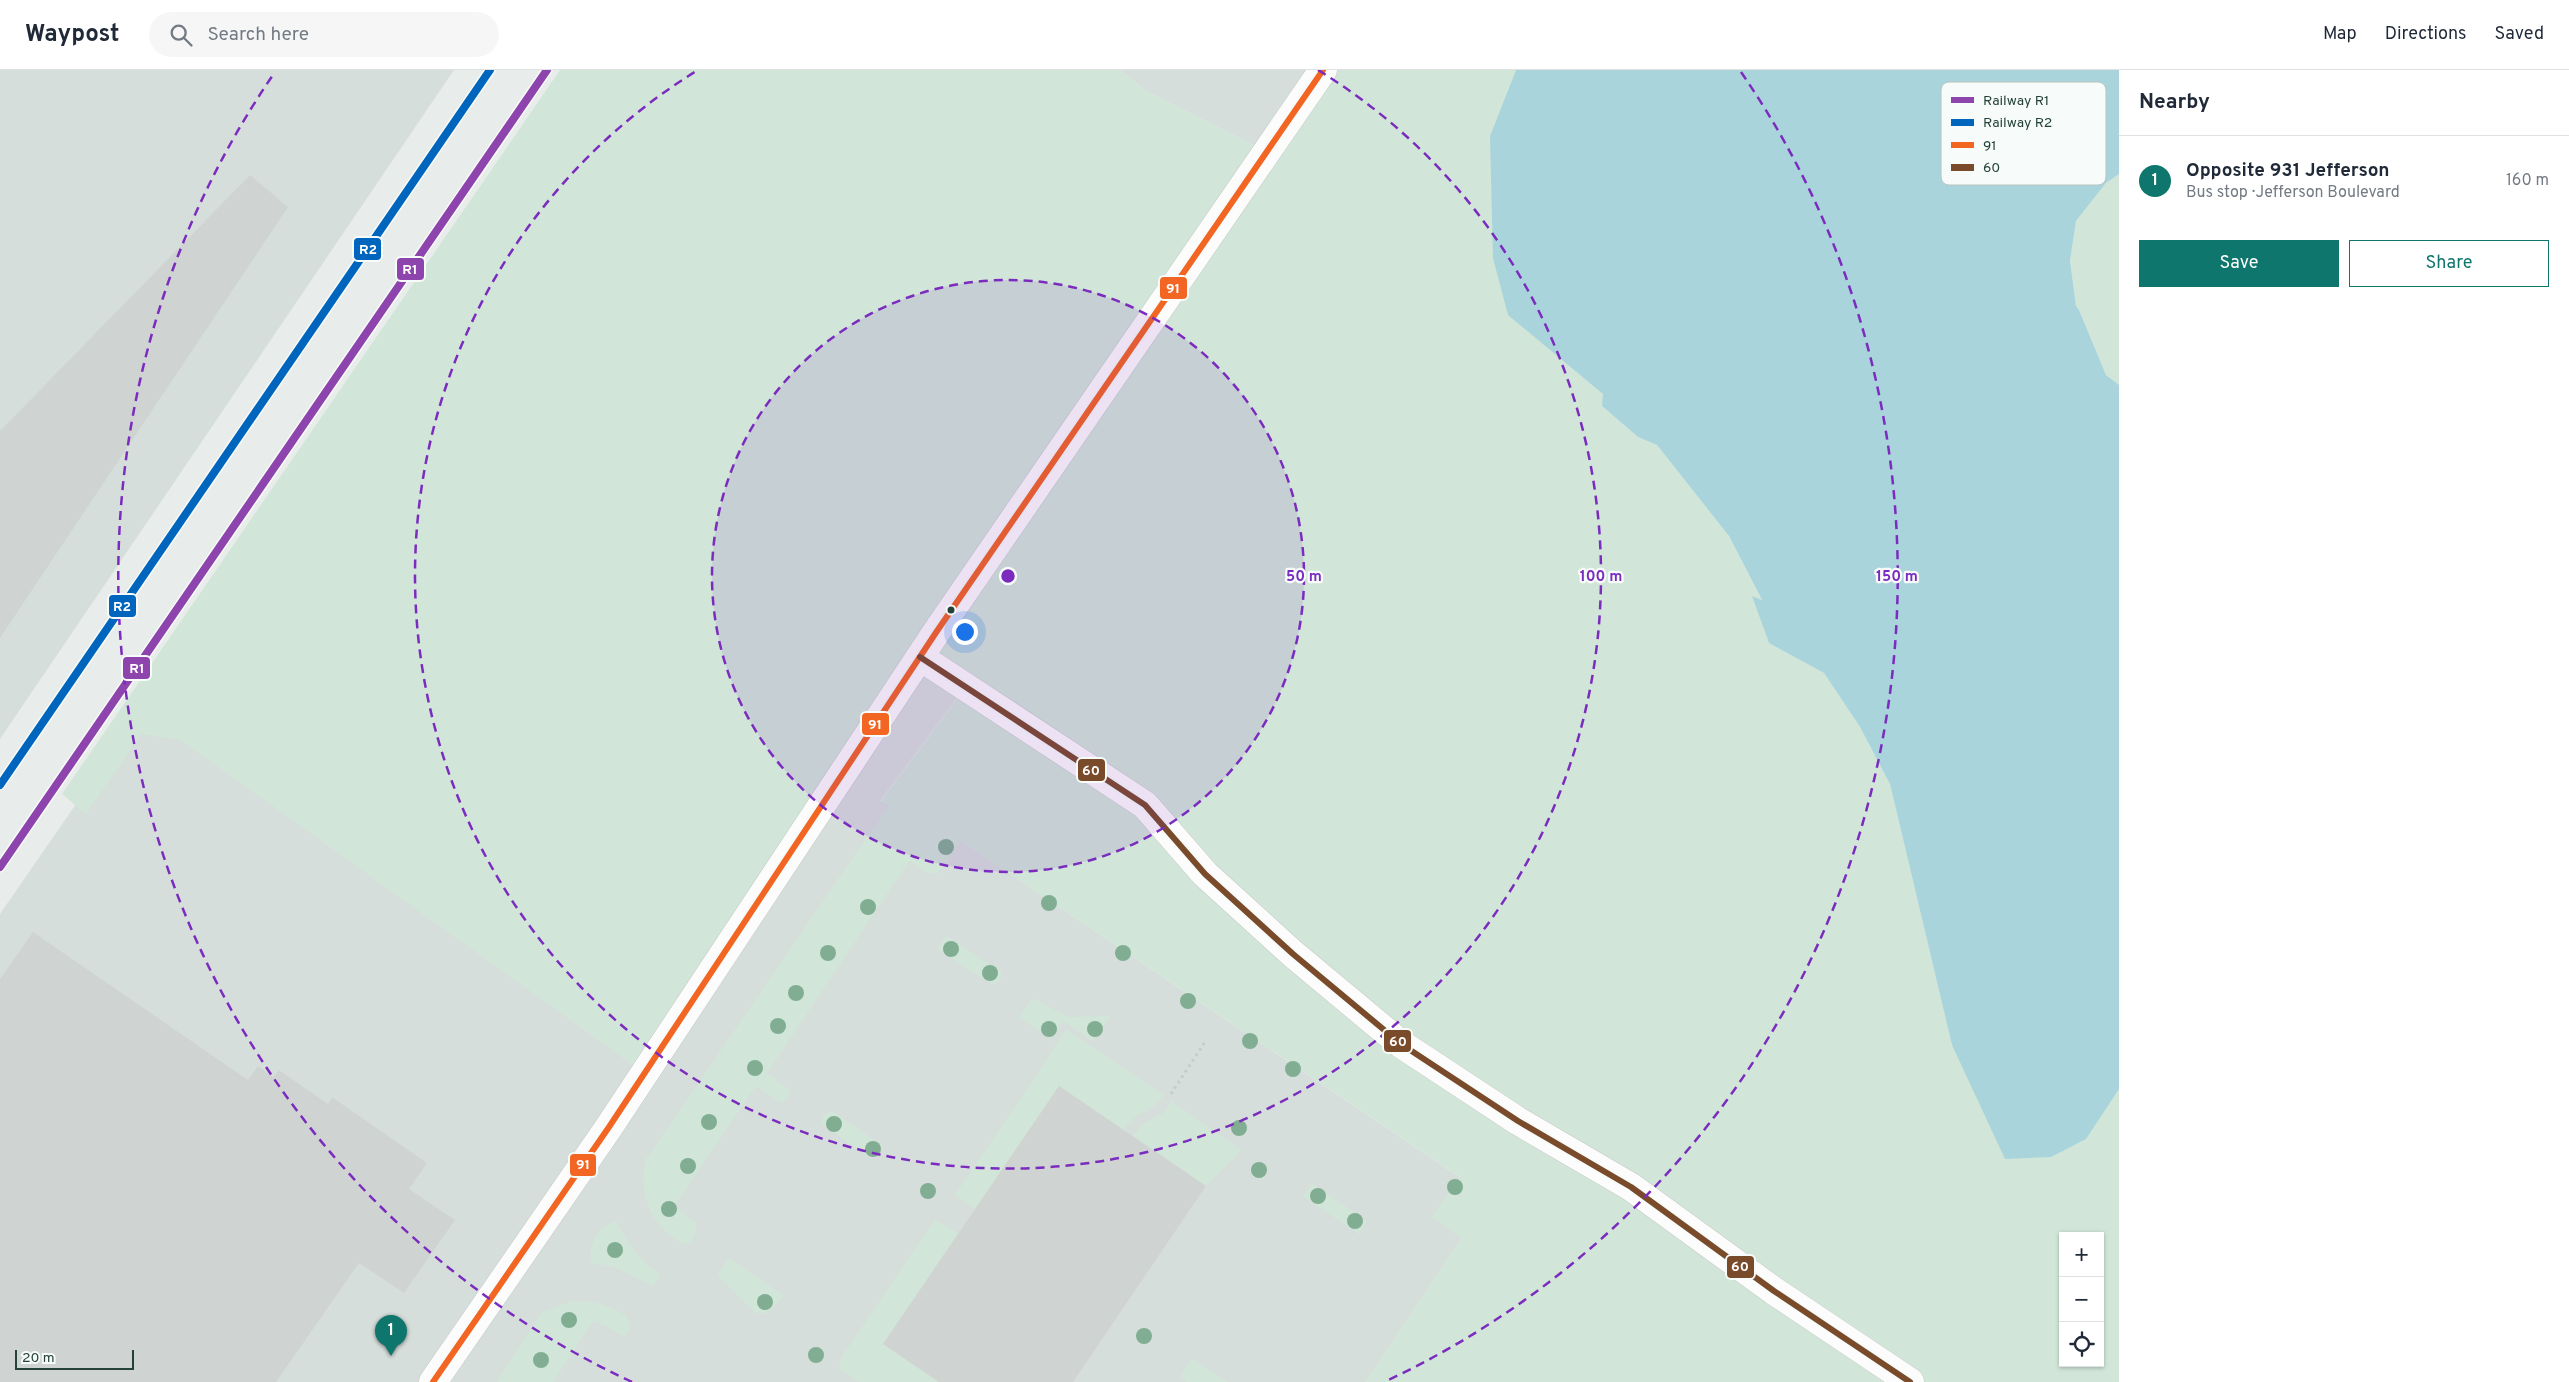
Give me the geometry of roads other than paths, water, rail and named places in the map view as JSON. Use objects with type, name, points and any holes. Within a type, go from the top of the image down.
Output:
[{"type":"main road","points":[[433,1382],[609,1127],[920,657],[1323,70]]},
{"type":"main road","points":[[920,657],[1145,805],[1205,874],[1293,954],[1401,1044],[1518,1121],[1631,1187],[1774,1291],[1910,1382]]},
{"type":"water","points":[[1516,70],[2119,70],[2119,174],[2106,183],[2106,82],[1941,82],[1941,185],[2104,185],[2076,221],[2070,261],[2076,306],[2106,375],[2119,385],[2119,1089],[2086,1139],[2051,1157],[2005,1159],[1952,1045],[1890,784],[1860,727],[1824,673],[1769,643],[1752,596],[1762,600],[1729,536],[1657,445],[1638,437],[1602,406],[1603,394],[1508,315],[1493,258],[1490,136]]},
{"type":"rail line","name":"R2","points":[[0,785],[490,70]]},
{"type":"rail line","name":"R1","points":[[0,867],[547,70]]},
{"type":"place","name":"Opposite 931 Jefferson","points":[[391,1356]]}]
